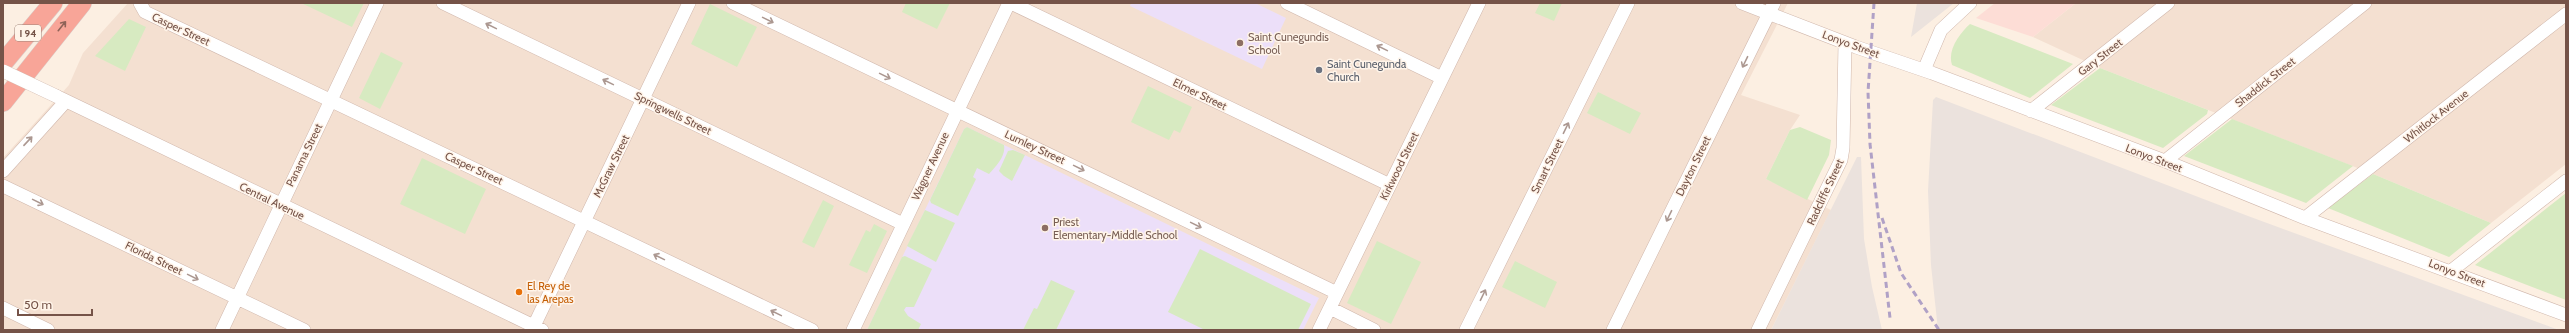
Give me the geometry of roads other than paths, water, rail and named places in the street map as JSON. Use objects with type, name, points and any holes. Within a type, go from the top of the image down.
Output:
[{"type":"highway","name":"I 94","points":[[3,64],[53,3]]},
{"type":"highway","name":"I 94","points":[[3,102],[82,3]]},
{"type":"street","name":"Casper Street","points":[[140,3],[145,12],[812,330]]},
{"type":"street","name":"Panama Street","points":[[222,330],[377,3]]},
{"type":"street","name":"Springwells Street","points":[[443,3],[903,224]]},
{"type":"street","name":"McGraw Street","points":[[536,329],[585,221],[689,3]]},
{"type":"street","name":"Lumley Street","points":[[733,3],[1337,293]]},
{"type":"street","name":"Wagner Avenue","points":[[853,330],[1010,3]]},
{"type":"street","name":"Elmer Street","points":[[1010,3],[1390,185]]},
{"type":"street","points":[[1287,3],[1442,78]]},
{"type":"street","name":"Kirkwood Street","points":[[1319,330],[1479,3]]},
{"type":"street","name":"Smart Street","points":[[1466,330],[1628,3]]},
{"type":"street","name":"Lonyo Street","points":[[1742,3],[1772,8],[1845,43],[1924,70],[2164,161],[2305,218],[2566,315]]},
{"type":"street","points":[[1924,70],[1941,30],[1970,3]]},
{"type":"street","name":"Gary Street","points":[[2031,111],[2168,3]]},
{"type":"street","name":"Shaddick Street","points":[[2164,161],[2365,3]]},
{"type":"street","name":"Dayton Street","points":[[1612,330],[1772,8]]},
{"type":"street","name":"Whitlock Avenue","points":[[2305,218],[2566,14]]},
{"type":"street","name":"Radcliffe Street","points":[[1758,330],[1843,154],[1845,43]]},
{"type":"street","name":"Central Avenue","points":[[3,71],[536,329]]},
{"type":"street","points":[[3,171],[61,99]]},
{"type":"street","points":[[2451,271],[2566,181]]},
{"type":"street","name":"Florida Street","points":[[3,186],[304,330]]},
{"type":"street","points":[[3,308],[48,330]]},
{"type":"street","points":[[1330,308],[1374,330]]},
{"type":"railway","points":[[1874,3],[1868,92],[1870,144],[1890,318]]},
{"type":"railway","points":[[1882,218],[1901,273],[1939,330]]},
{"type":"place","name":"Saint Cunegundis School","points":[[1240,43]]},
{"type":"place","name":"Saint Cunegunda Church","points":[[1319,70]]},
{"type":"place","name":"Priest Elementary‑Middle School","points":[[1045,228]]},
{"type":"place","name":"El Rey de las Arepas","points":[[519,292]]}]
